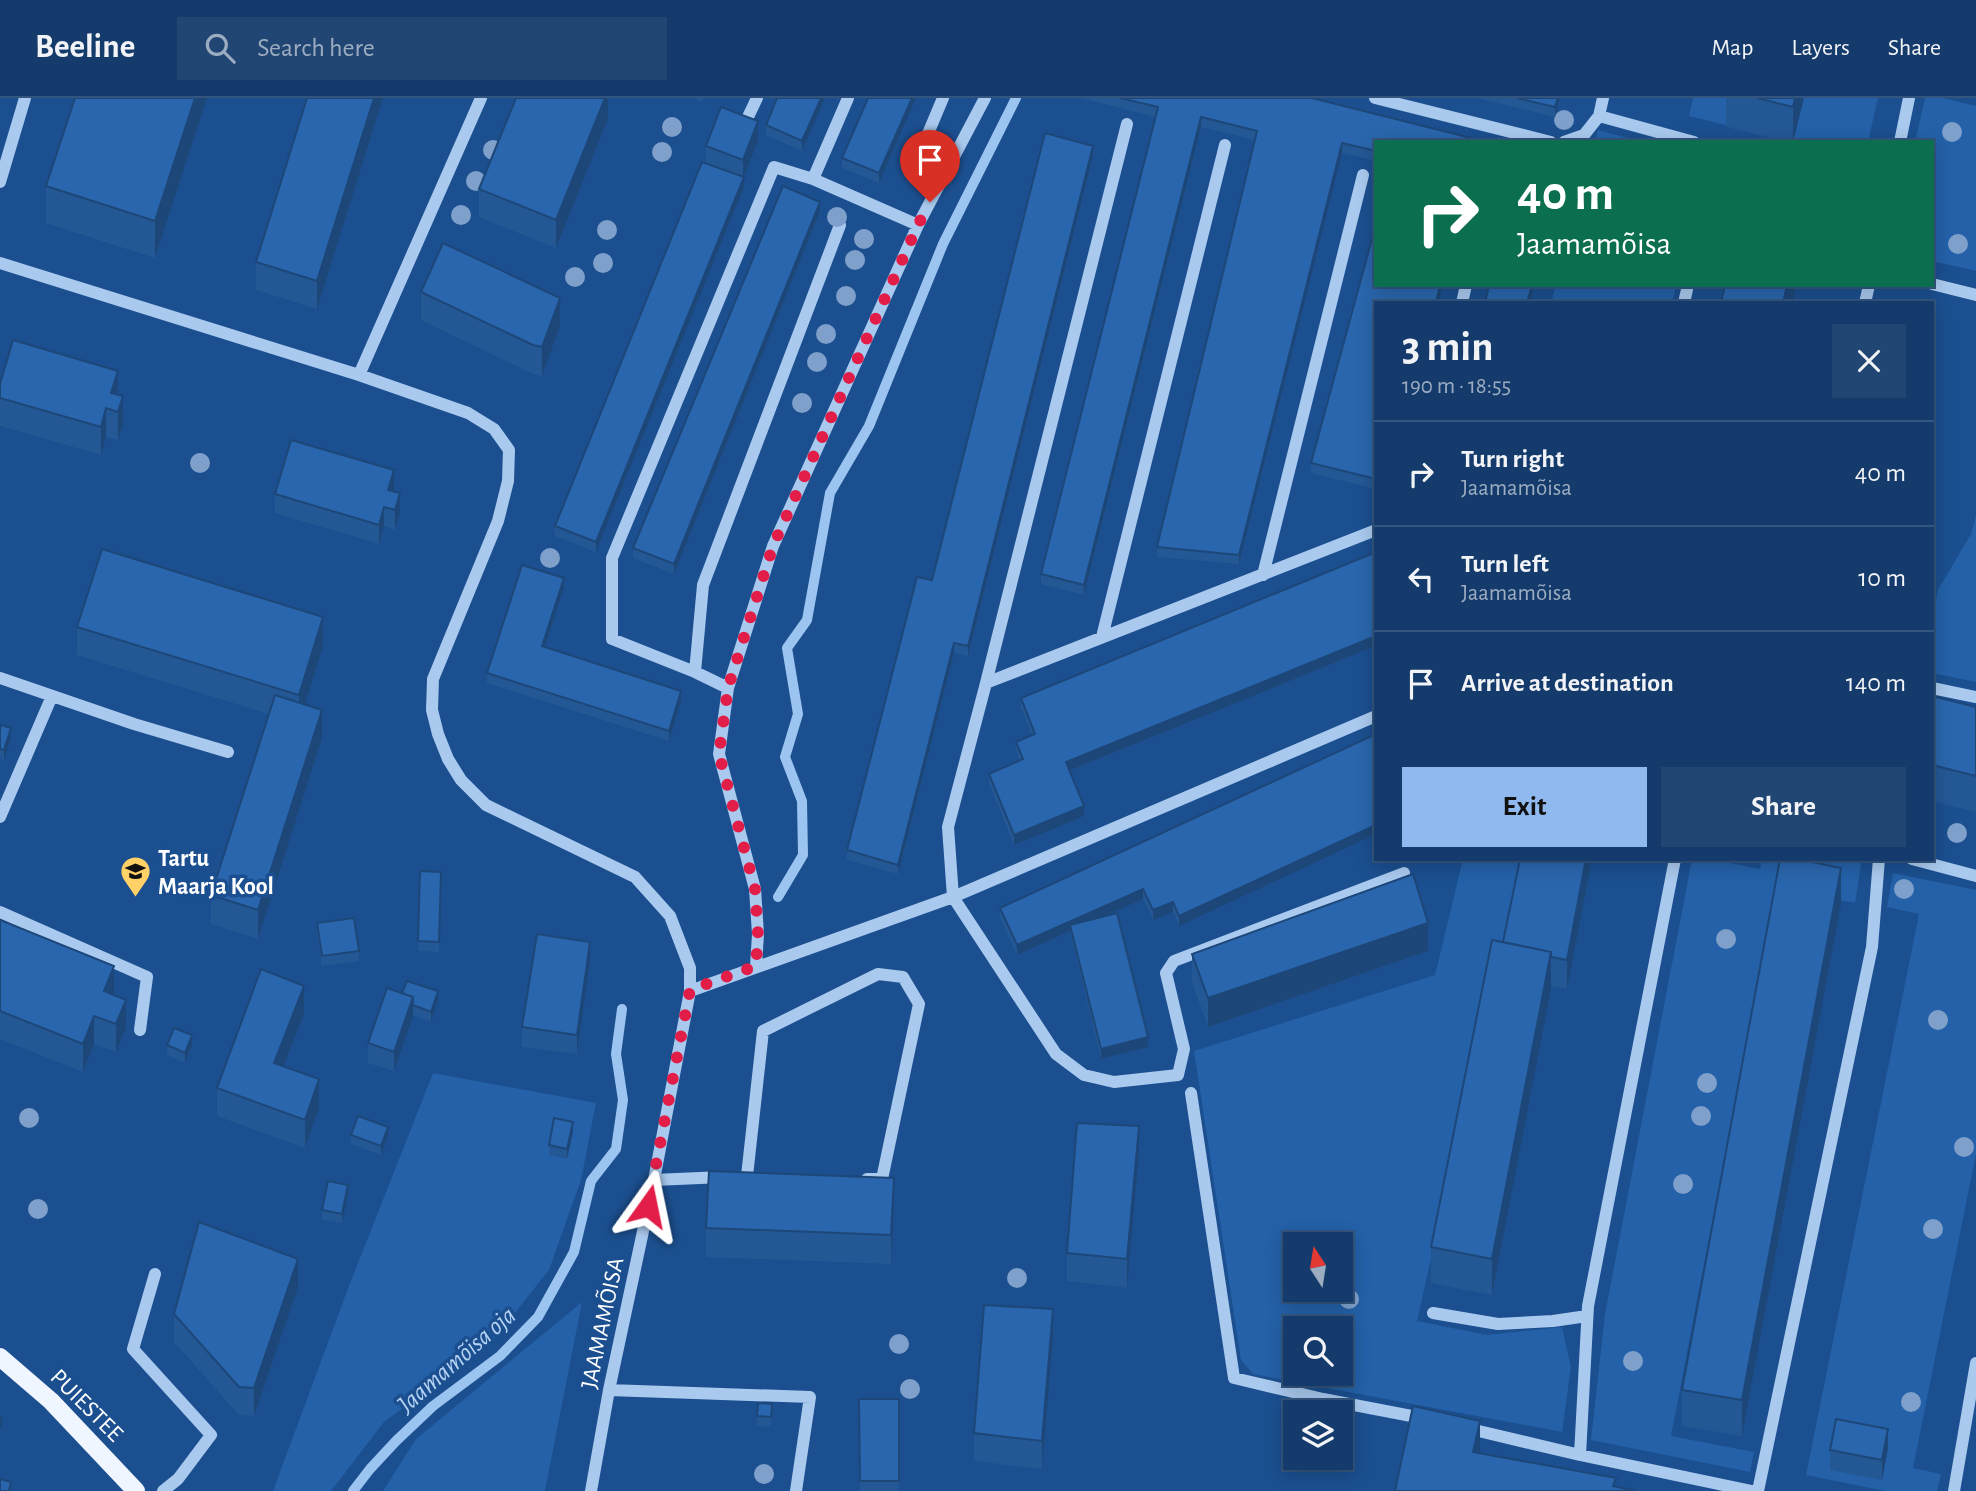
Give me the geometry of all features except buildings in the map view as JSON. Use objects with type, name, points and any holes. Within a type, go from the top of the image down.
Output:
[{"type":"main road","name":"PUIESTEE","points":[[0,1357],[51,1401],[136,1491]]},
{"type":"street","points":[[0,182],[25,98]]},
{"type":"street","points":[[359,376],[481,98]]},
{"type":"street","points":[[748,117],[757,98]]},
{"type":"street","points":[[813,179],[848,98]]},
{"type":"street","points":[[942,180],[919,155],[943,98]]},
{"type":"street","points":[[756,966],[758,934],[755,889],[719,754],[728,688],[773,546],[918,225],[985,98]]},
{"type":"street","points":[[1376,98],[1543,140]]},
{"type":"street","points":[[1570,140],[1584,135],[1599,116],[1603,98]]},
{"type":"street","points":[[1900,140],[1909,98]]},
{"type":"street","points":[[1599,116],[1687,140]]},
{"type":"street","points":[[1127,124],[948,827],[953,897],[1056,1054],[1084,1075],[1114,1082],[1178,1075],[1185,1049],[1166,973],[1174,961],[1404,873]]},
{"type":"street","points":[[1102,637],[1225,145]]},
{"type":"street","points":[[728,688],[612,639],[612,558],[774,167],[813,179],[918,225]]},
{"type":"street","points":[[1263,575],[1363,175]]},
{"type":"street","points":[[695,672],[702,585],[840,225]]},
{"type":"street","name":"JAAMAMÕISA","points":[[0,263],[468,413],[494,429],[509,450],[508,481],[498,521],[433,679],[432,710],[448,759],[461,780],[486,805],[635,877],[670,916],[690,968],[690,990],[591,1491]]},
{"type":"street","points":[[1934,284],[1976,295]]},
{"type":"street","points":[[986,683],[1374,531]]},
{"type":"street","points":[[0,678],[228,752]]},
{"type":"street","points":[[1934,688],[1976,697]]},
{"type":"street","points":[[0,817],[52,696]]},
{"type":"street","points":[[690,990],[953,897],[1374,717]]},
{"type":"street","points":[[1580,1455],[1587,1315],[1675,861]]},
{"type":"street","points":[[1191,1093],[1234,1378],[1755,1491],[1872,947],[1879,861]]},
{"type":"street","points":[[1920,861],[1976,876]]},
{"type":"street","points":[[0,912],[147,977],[140,1030]]},
{"type":"street","points":[[654,1180],[754,1176],[763,1031],[878,974],[903,977],[919,1004],[882,1179],[855,1178]]},
{"type":"street","points":[[155,1274],[133,1349],[211,1435],[178,1479],[163,1491]]},
{"type":"street","points":[[1433,1312],[1498,1324],[1553,1321],[1587,1315]]},
{"type":"street","points":[[1954,1491],[1976,1363]]},
{"type":"street","points":[[609,1390],[810,1397],[796,1491]]},
{"type":"shaded area","points":[[1693,98],[1878,98],[1868,140],[1786,140],[1689,116]]},
{"type":"shaded area","points":[[1925,98],[1943,98],[1976,106],[1976,271],[1934,261],[1934,140],[1915,140]]},
{"type":"shaded area","points":[[1598,130],[1636,140],[1596,140]]},
{"type":"shaded area","points":[[1555,287],[1676,287],[1672,301],[1552,301]]},
{"type":"shaded area","points":[[1976,515],[1976,682],[1934,673],[1934,609],[1938,590],[1971,534]]},
{"type":"shaded area","points":[[1463,861],[1521,861],[1417,1321],[1487,1335],[1562,1327],[1571,1367],[1562,1432],[1317,1386],[1353,1386],[1353,1316],[1283,1316],[1283,1380],[1253,1374],[1241,1360],[1194,1051],[1435,975]]},
{"type":"shaded area","points":[[1692,861],[1719,861],[1760,869],[1762,861],[1862,861],[1855,903],[1776,889],[1671,1436],[1754,1452],[1750,1472],[1591,1440],[1605,1314]]},
{"type":"shaded area","points":[[1893,873],[1976,890],[1976,1154],[1913,1468],[1941,1474],[1937,1491],[1885,1491],[1806,1475],[1919,914],[1887,907]]},
{"type":"shaded area","points":[[433,1073],[596,1103],[581,1180],[549,1270],[491,1343],[384,1422],[331,1491],[273,1491],[347,1291]]},
{"type":"shaded area","points":[[582,1302],[545,1491],[383,1491],[416,1439]]},
{"type":"waterway","name":"Jaamamõisa oja","points":[[778,897],[803,855],[802,801],[785,757],[798,714],[787,648],[807,620],[830,493],[869,426],[943,244],[1016,98]]},
{"type":"waterway","name":"Jaamamõisa oja","points":[[353,1491],[396,1441],[433,1406],[500,1356],[538,1317],[574,1252],[591,1181],[616,1149],[623,1100],[616,1054],[622,1009]]},
{"type":"place","name":"Tartu Maarja Kool","points":[[135,899]]},
{"type":"route","points":[[648,1206],[690,990],[756,966],[758,934],[755,889],[719,754],[728,688],[773,546],[930,202]]}]
